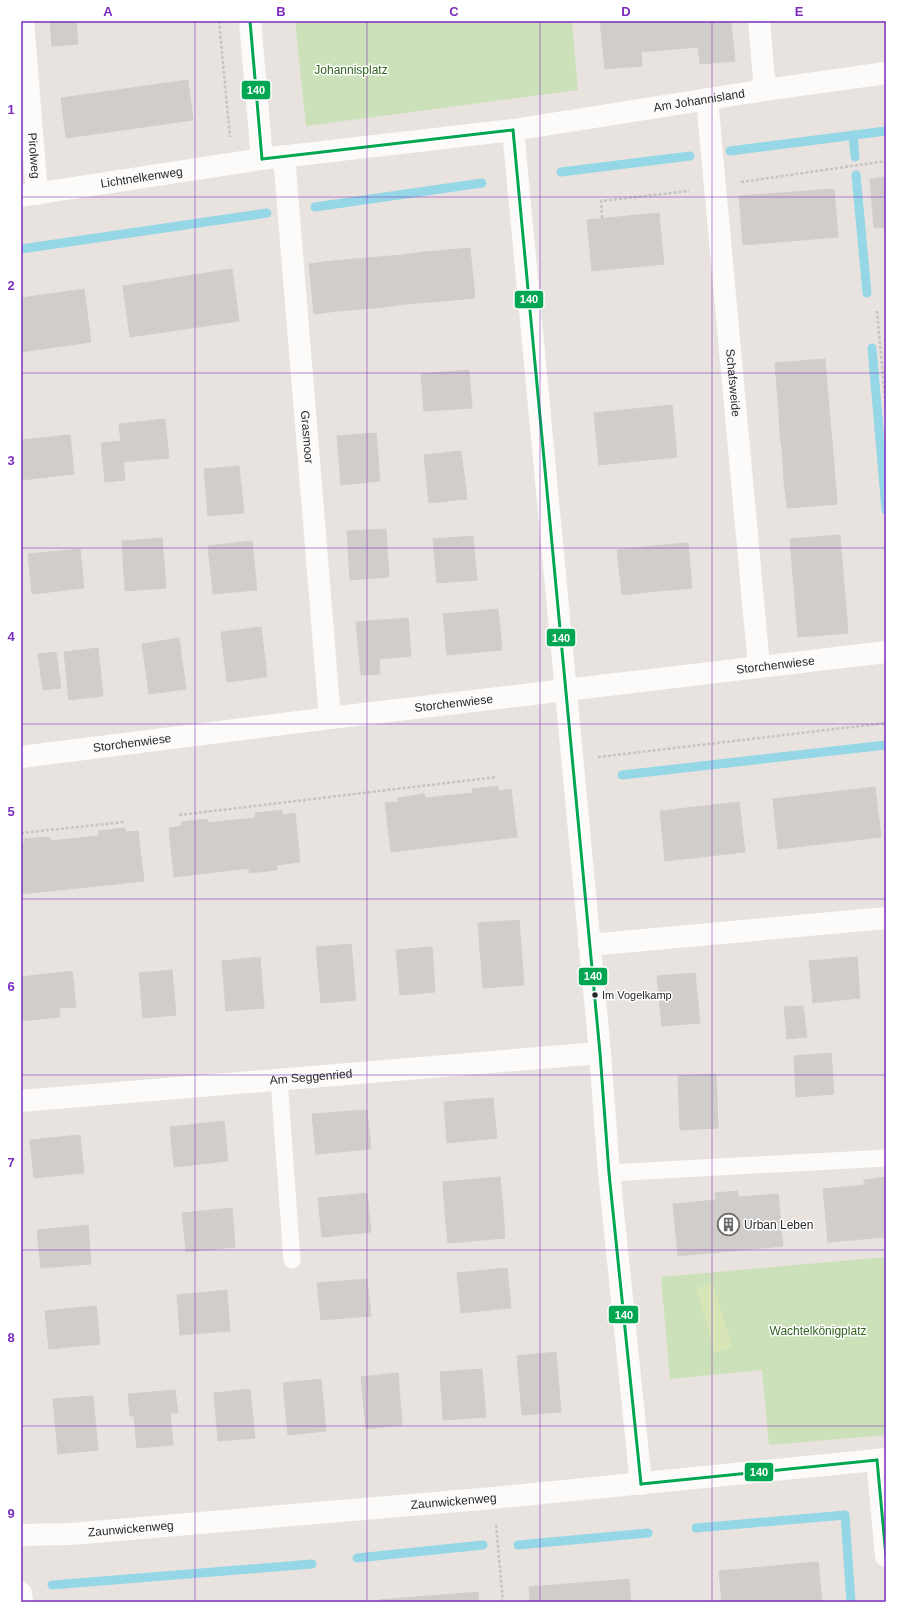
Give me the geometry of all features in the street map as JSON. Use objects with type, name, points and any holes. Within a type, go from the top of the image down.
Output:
[{"type":"street","name":"Pirolweg","points":[[23,21],[29,195]]},
{"type":"street","points":[[250,21],[262,159]]},
{"type":"street","points":[[759,21],[765,90]]},
{"type":"street","name":"Am Johannisland","points":[[284,156],[513,130],[765,90],[886,73]]},
{"type":"street","name":"Schafsweide","points":[[707,99],[759,667]]},
{"type":"street","points":[[513,130],[600,1053],[609,1173],[642,1484]]},
{"type":"street","name":"Lichtnelkenweg","points":[[29,195],[284,156]]},
{"type":"street","name":"Grasmoor","points":[[284,156],[330,718]]},
{"type":"street","name":"Storchenwiese","points":[[21,757],[330,718],[886,652]]},
{"type":"street","points":[[589,945],[886,918]]},
{"type":"street","name":"Am Seggenried","points":[[21,1101],[600,1053]]},
{"type":"street","points":[[881,1460],[886,1556]]},
{"type":"street","name":"Zaunwickenweg","points":[[21,1535],[70,1534],[493,1498],[881,1460]]},
{"type":"street","points":[[21,1593],[22,1602]]},
{"type":"lane","points":[[279,1080],[292,1260]]},
{"type":"lane","points":[[609,1173],[886,1158]]},
{"type":"path","points":[[220,21],[232,163]]},
{"type":"path","points":[[877,311],[886,409]]},
{"type":"path","points":[[572,760],[886,723]]},
{"type":"path","points":[[179,815],[497,777]]},
{"type":"path","points":[[21,833],[124,822]]},
{"type":"path","points":[[493,1498],[504,1602]]},
{"type":"green space","name":"Johannisplatz","points":[[295,21],[572,21],[578,90],[306,126]]},
{"type":"green space","name":"Wachtelkönigplatz","points":[[886,1257],[886,1435],[769,1445],[762,1370],[670,1379],[661,1277]]},
{"type":"green space","points":[[713,1283],[732,1347],[715,1353],[696,1288]]},
{"type":"building","points":[[50,21],[76,21],[78,44],[52,46]]},
{"type":"building","points":[[600,21],[731,21],[735,61],[700,64],[698,47],[641,52],[642,66],[605,69]]},
{"type":"building","points":[[188,80],[193,120],[66,138],[61,98]]},
{"type":"building","points":[[886,177],[886,227],[874,228],[870,179]]},
{"type":"building","points":[[834,189],[838,237],[743,245],[739,196]]},
{"type":"building","points":[[659,213],[664,264],[592,271],[587,220]]},
{"type":"building","points":[[470,248],[475,298],[452,300],[447,250]]},
{"type":"building","points":[[447,250],[452,300],[429,302],[424,252]]},
{"type":"building","points":[[424,252],[429,302],[406,304],[402,255]]},
{"type":"building","points":[[402,255],[406,304],[383,307],[379,257]]},
{"type":"building","points":[[379,257],[383,307],[360,309],[355,259]]},
{"type":"building","points":[[355,259],[360,309],[337,311],[332,261]]},
{"type":"building","points":[[332,261],[337,311],[314,314],[309,264]]},
{"type":"building","points":[[232,269],[239,321],[130,337],[123,286]]},
{"type":"building","points":[[84,289],[91,342],[21,352],[21,298]]},
{"type":"building","points":[[825,359],[827,385],[777,388],[775,363]]},
{"type":"building","points":[[469,370],[472,408],[424,411],[421,374]]},
{"type":"building","points":[[827,385],[829,408],[779,412],[777,388]]},
{"type":"building","points":[[672,405],[677,457],[599,465],[594,413]]},
{"type":"building","points":[[829,408],[831,430],[780,434],[779,412]]},
{"type":"building","points":[[165,419],[169,458],[123,462],[119,424]]},
{"type":"building","points":[[831,430],[833,454],[783,459],[780,434]]},
{"type":"building","points":[[376,433],[380,481],[341,485],[337,436]]},
{"type":"building","points":[[70,435],[74,474],[22,480],[21,440]]},
{"type":"building","points":[[121,441],[125,480],[105,482],[101,443]]},
{"type":"building","points":[[461,451],[467,499],[429,503],[424,455]]},
{"type":"building","points":[[833,454],[835,478],[784,482],[783,459]]},
{"type":"building","points":[[239,466],[244,513],[208,516],[204,469]]},
{"type":"building","points":[[835,478],[837,504],[787,508],[784,482]]},
{"type":"building","points":[[386,529],[389,577],[350,580],[347,531]]},
{"type":"building","points":[[840,535],[842,560],[792,564],[790,539]]},
{"type":"building","points":[[473,536],[477,580],[437,583],[433,539]]},
{"type":"building","points":[[162,538],[166,588],[125,591],[122,541]]},
{"type":"building","points":[[252,541],[257,590],[213,594],[208,546]]},
{"type":"building","points":[[688,543],[692,588],[658,591],[653,546]]},
{"type":"building","points":[[653,546],[658,591],[622,595],[617,550]]},
{"type":"building","points":[[80,549],[84,588],[32,594],[28,554]]},
{"type":"building","points":[[842,560],[844,584],[794,588],[792,564]]},
{"type":"building","points":[[844,584],[846,608],[796,612],[794,588]]},
{"type":"building","points":[[846,608],[848,633],[798,637],[796,612]]},
{"type":"building","points":[[498,609],[502,650],[447,655],[443,614]]},
{"type":"building","points":[[408,618],[411,656],[379,659],[380,674],[361,675],[356,622]]},
{"type":"building","points":[[261,627],[267,677],[227,682],[221,632]]},
{"type":"building","points":[[179,638],[186,689],[149,694],[142,644]]},
{"type":"building","points":[[98,648],[103,696],[69,700],[64,652]]},
{"type":"building","points":[[56,652],[61,688],[43,690],[38,654]]},
{"type":"building","points":[[498,786],[499,791],[511,789],[517,837],[391,852],[385,803],[398,802],[398,798],[424,794],[425,798],[473,793],[472,789]]},
{"type":"building","points":[[875,787],[881,837],[778,849],[773,799]]},
{"type":"building","points":[[739,802],[745,852],[665,861],[660,811]]},
{"type":"building","points":[[282,810],[283,815],[295,813],[300,862],[276,865],[277,870],[249,873],[249,868],[174,877],[169,828],[182,826],[181,822],[207,819],[208,823],[255,818],[255,813]]},
{"type":"building","points":[[125,828],[125,832],[138,831],[144,881],[21,894],[21,844],[24,844],[24,839],[50,837],[51,841],[99,836],[98,831]]},
{"type":"building","points":[[519,920],[524,985],[483,988],[478,923]]},
{"type":"building","points":[[351,944],[356,1000],[321,1003],[316,947]]},
{"type":"building","points":[[432,947],[435,992],[400,995],[396,950]]},
{"type":"building","points":[[260,957],[264,1008],[226,1011],[222,961]]},
{"type":"building","points":[[857,957],[860,998],[813,1003],[809,961]]},
{"type":"building","points":[[172,970],[176,1015],[143,1018],[139,973]]},
{"type":"building","points":[[72,971],[76,1007],[59,1008],[60,1017],[21,1021],[21,977]]},
{"type":"building","points":[[695,973],[700,1023],[662,1026],[657,976]]},
{"type":"building","points":[[803,1006],[807,1037],[787,1039],[784,1007]]},
{"type":"building","points":[[831,1053],[834,1094],[796,1097],[794,1056]]},
{"type":"building","points":[[716,1074],[718,1128],[680,1130],[678,1076]]},
{"type":"building","points":[[493,1098],[497,1138],[447,1143],[444,1102]]},
{"type":"building","points":[[367,1110],[371,1149],[316,1154],[312,1114]]},
{"type":"building","points":[[224,1121],[228,1161],[174,1167],[170,1127]]},
{"type":"building","points":[[80,1135],[84,1173],[34,1178],[30,1140]]},
{"type":"building","points":[[500,1177],[503,1208],[445,1213],[443,1182]]},
{"type":"building","points":[[886,1177],[886,1237],[828,1242],[823,1189],[864,1185],[864,1180]]},
{"type":"building","name":"Urban Leben","points":[[738,1191],[738,1197],[778,1194],[783,1246],[678,1256],[673,1204],[716,1200],[715,1193]]},
{"type":"building","points":[[367,1193],[371,1232],[322,1237],[318,1198]]},
{"type":"building","points":[[232,1208],[235,1247],[186,1252],[182,1213]]},
{"type":"building","points":[[503,1208],[505,1238],[448,1243],[445,1213]]},
{"type":"building","points":[[88,1225],[91,1264],[41,1268],[37,1230]]},
{"type":"building","points":[[507,1268],[511,1308],[461,1313],[457,1273]]},
{"type":"building","points":[[367,1279],[371,1316],[321,1320],[317,1283]]},
{"type":"building","points":[[227,1290],[230,1331],[180,1335],[177,1295]]},
{"type":"building","points":[[96,1306],[100,1344],[49,1349],[45,1311]]},
{"type":"building","points":[[556,1352],[561,1412],[522,1415],[517,1356]]},
{"type":"building","points":[[482,1369],[486,1417],[443,1420],[440,1372]]},
{"type":"building","points":[[398,1373],[402,1425],[366,1429],[361,1377]]},
{"type":"building","points":[[321,1379],[326,1431],[288,1435],[283,1383]]},
{"type":"building","points":[[250,1389],[255,1438],[218,1441],[214,1393]]},
{"type":"building","points":[[175,1390],[178,1413],[170,1413],[173,1445],[137,1448],[134,1416],[130,1416],[128,1394]]},
{"type":"building","points":[[93,1396],[98,1450],[58,1454],[53,1399]]},
{"type":"building","points":[[818,1562],[822,1602],[722,1602],[719,1571]]},
{"type":"building","points":[[629,1579],[631,1602],[530,1602],[529,1587]]},
{"type":"building","points":[[478,1592],[479,1602],[379,1602],[379,1600]]},
{"type":"waterway","points":[[730,151],[886,131]]},
{"type":"waterway","points":[[853,135],[855,157]]},
{"type":"waterway","points":[[561,172],[690,156]]},
{"type":"waterway","points":[[856,175],[867,293]]},
{"type":"waterway","points":[[315,207],[482,183]]},
{"type":"waterway","points":[[21,249],[267,213]]},
{"type":"waterway","points":[[872,348],[886,510]]},
{"type":"waterway","points":[[622,775],[886,745]]},
{"type":"waterway","points":[[696,1528],[845,1515],[851,1602]]},
{"type":"waterway","points":[[518,1545],[648,1533]]},
{"type":"waterway","points":[[357,1558],[483,1545]]},
{"type":"waterway","points":[[52,1585],[312,1564]]},
{"type":"transit line","name":"140","points":[[250,21],[262,159]]},
{"type":"transit line","name":"140","points":[[513,130],[600,1053],[609,1173],[641,1484]]},
{"type":"transit line","name":"140","points":[[262,159],[513,130]]},
{"type":"transit line","name":"140","points":[[877,1460],[886,1556]]},
{"type":"transit line","name":"140","points":[[641,1484],[877,1460]]},
{"type":"place","name":"Im Vogelkamp","points":[[595,995]]},
{"type":"place","name":"Urban Leben","points":[[728,1225]]}]
